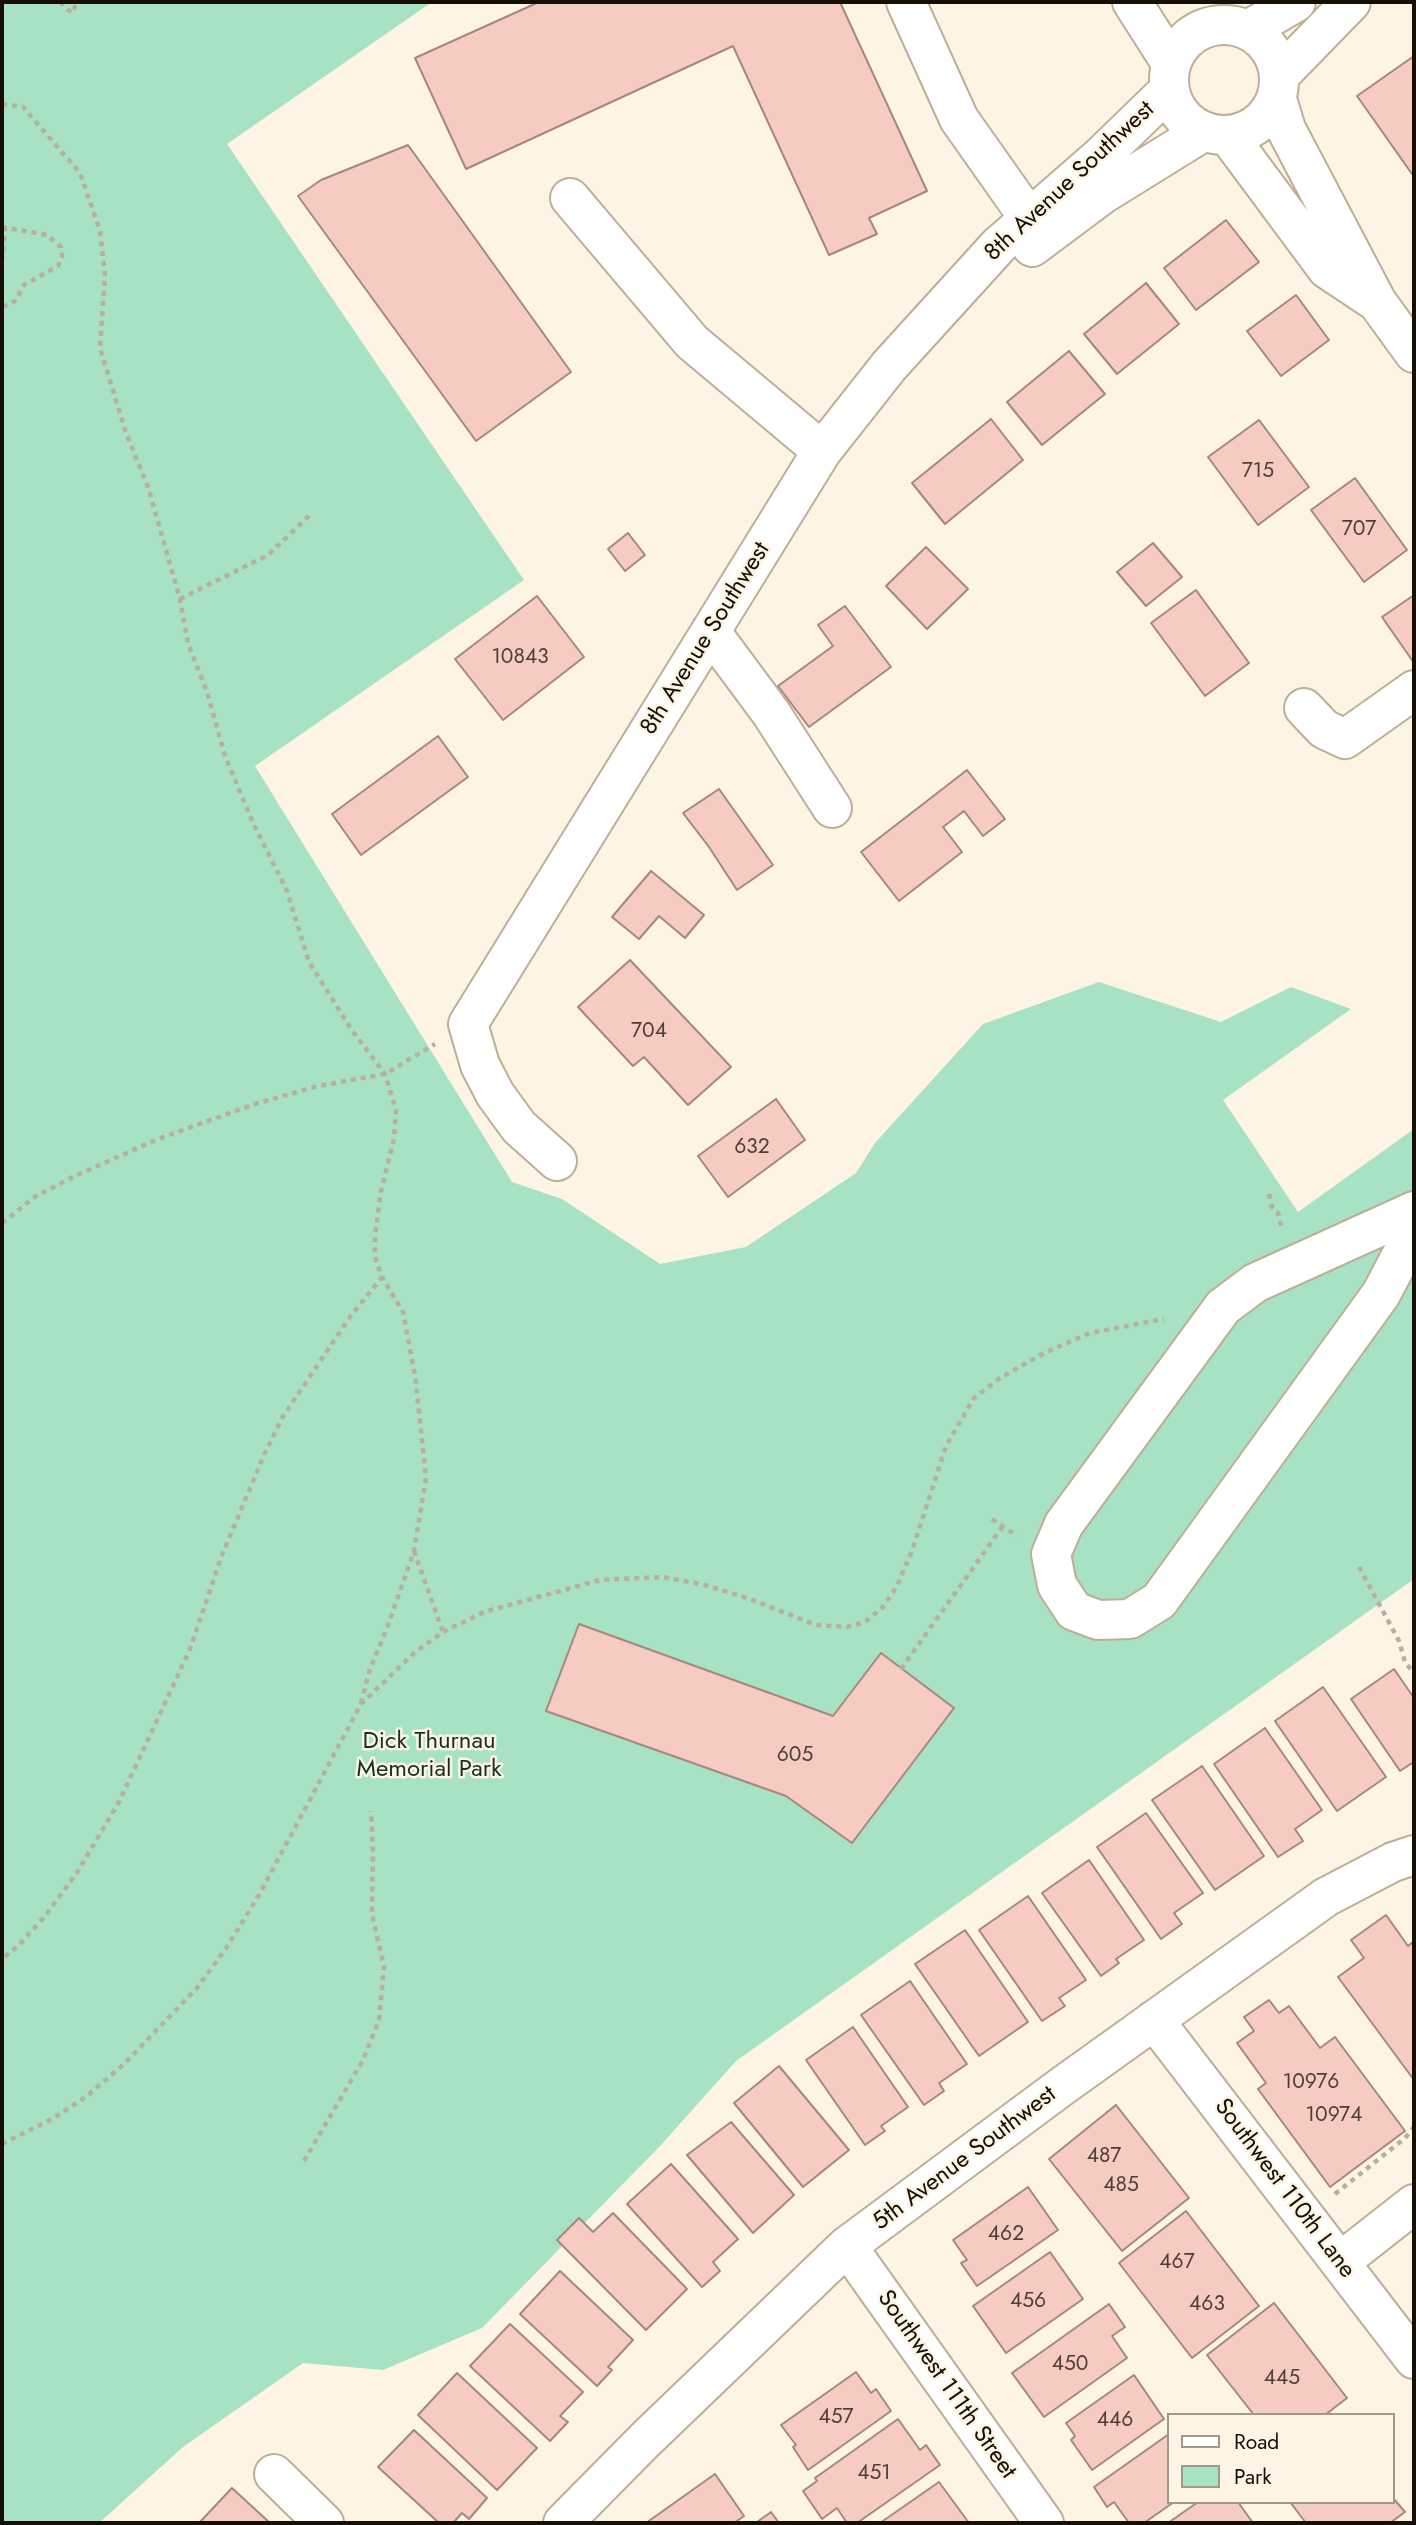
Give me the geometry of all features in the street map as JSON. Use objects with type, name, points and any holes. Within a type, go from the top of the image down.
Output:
[{"type":"street","points":[[906,2],[959,119],[1036,228]]},
{"type":"street","points":[[1132,2],[1170,76]]},
{"type":"street","name":"8th Avenue Southwest","points":[[1036,228],[1170,76],[1187,39],[1218,19],[1296,2]]},
{"type":"street","name":"8th Avenue Southwest","points":[[468,1024],[822,451],[889,366],[999,245],[1216,134],[1259,125],[1279,87],[1351,2]]},
{"type":"street","points":[[1218,19],[1270,48],[1286,129],[1377,302],[1414,353]]},
{"type":"street","name":"8th Avenue Southwest","points":[[1170,76],[1181,116],[1216,134]]},
{"type":"street","points":[[1216,134],[1328,269],[1377,302]]},
{"type":"street","points":[[570,198],[692,342],[822,451]]},
{"type":"street","points":[[711,632],[771,713],[832,808]]},
{"type":"street","points":[[1304,708],[1324,729],[1345,738],[1414,690]]},
{"type":"street","points":[[468,1024],[480,1065],[495,1094],[519,1127],[557,1161]]},
{"type":"street","points":[[1414,1211],[1255,1283],[1223,1307],[1064,1524],[1051,1553],[1057,1585],[1074,1611],[1098,1620],[1130,1619],[1159,1601],[1381,1294],[1414,1231]]},
{"type":"street","name":"5th Avenue Southwest","points":[[563,2523],[655,2430],[847,2246],[1326,1897],[1393,1862],[1414,1855]]},
{"type":"street","name":"Southwest 110th Lane","points":[[1154,2020],[1414,2359]]},
{"type":"street","points":[[1340,2262],[1414,2204]]},
{"type":"street","name":"Southwest 111th Street","points":[[847,2246],[1044,2523]]},
{"type":"street","points":[[274,2474],[324,2523]]},
{"type":"path","points":[[60,2],[72,13],[77,2]]},
{"type":"path","points":[[2,104],[23,107],[80,173],[100,230],[105,275],[100,348],[126,433],[148,487],[180,599],[188,643],[207,692],[225,756],[253,823],[287,891],[309,962],[351,1029],[385,1074],[396,1110],[394,1139],[381,1191],[375,1257],[382,1277],[403,1312],[415,1374],[426,1478],[414,1551],[370,1669],[361,1704],[259,1895],[225,1950],[196,1989],[134,2055],[87,2096],[54,2118],[2,2144]]},
{"type":"path","points":[[2,261],[4,228],[47,235],[61,247],[62,257],[58,265],[33,278],[24,285],[15,301],[2,307]]},
{"type":"path","points":[[180,599],[268,555],[310,515]]},
{"type":"path","points":[[2,1223],[36,1196],[158,1139],[255,1104],[318,1086],[385,1074],[468,1024]]},
{"type":"path","points":[[1269,1194],[1272,1207],[1278,1213],[1282,1233]]},
{"type":"path","points":[[2,1959],[46,1915],[78,1871],[119,1802],[190,1649],[222,1555],[276,1430],[314,1367],[382,1277]]},
{"type":"path","points":[[361,1704],[414,1653],[443,1632],[484,1612],[600,1580],[663,1577],[716,1588],[816,1625],[847,1627],[865,1622],[883,1608],[897,1586],[912,1551],[946,1446],[974,1398],[1000,1378],[1044,1353],[1090,1333],[1139,1323]]},
{"type":"path","points":[[901,1669],[1003,1527]]},
{"type":"path","points":[[414,1551],[443,1632]]},
{"type":"path","points":[[1359,1567],[1399,1642],[1405,1662],[1414,1673]]},
{"type":"path","points":[[304,2161],[363,2060],[379,2020],[384,1967],[372,1914],[371,1811]]},
{"type":"path","points":[[1306,2217],[1405,2138],[1414,2127]]},
{"type":"green space","name":"Dick Thurnau Memorial Park","points":[[2,2],[432,2],[227,144],[524,580],[255,766],[512,1182],[562,1199],[660,1264],[746,1247],[856,1173],[875,1143],[983,1024],[1099,982],[1221,1022],[1291,987],[1351,1009],[1223,1100],[1298,1212],[1414,1129],[1414,1579],[736,2061],[660,2146],[482,2328],[383,2370],[303,2363],[183,2447],[99,2523],[2,2523]]},
{"type":"building","points":[[539,2],[840,2],[927,191],[869,218],[877,234],[829,255],[733,46],[466,169],[415,58]]},
{"type":"building","points":[[1414,56],[1414,172],[1412,174],[1357,96]]},
{"type":"building","points":[[408,145],[571,372],[476,441],[298,196],[321,180]]},
{"type":"building","points":[[1226,220],[1259,262],[1196,310],[1164,268]]},
{"type":"building","points":[[1146,283],[1179,324],[1117,374],[1084,334]]},
{"type":"building","points":[[1296,295],[1329,340],[1281,376],[1247,331]]},
{"type":"building","points":[[1069,351],[1105,394],[1042,445],[1007,402]]},
{"type":"building","points":[[991,419],[1023,460],[945,524],[912,483]]},
{"type":"building","points":[[1259,420],[1309,487],[1258,525],[1208,457]]},
{"type":"building","points":[[1355,478],[1407,550],[1364,582],[1311,510]]},
{"type":"building","points":[[628,533],[645,555],[625,571],[608,549]]},
{"type":"building","points":[[1153,543],[1182,577],[1146,606],[1117,572]]},
{"type":"building","points":[[926,547],[968,589],[927,629],[886,586]]},
{"type":"building","points":[[1196,590],[1249,663],[1205,696],[1151,623]]},
{"type":"building","points":[[1414,595],[1414,663],[1382,617]]},
{"type":"building","points":[[537,596],[584,657],[503,720],[455,659]]},
{"type":"building","points":[[845,606],[891,667],[809,727],[778,686],[833,646],[818,625]]},
{"type":"building","points":[[438,736],[468,777],[361,855],[332,814]]},
{"type":"building","points":[[967,770],[1005,819],[983,836],[964,811],[943,827],[962,852],[899,901],[861,852]]},
{"type":"building","points":[[719,789],[773,865],[737,890],[683,813]]},
{"type":"building","points":[[651,871],[704,915],[685,938],[659,916],[639,939],[612,917]]},
{"type":"building","points":[[630,960],[731,1067],[688,1105],[644,1057],[633,1066],[578,1007]]},
{"type":"building","points":[[776,1099],[805,1140],[728,1197],[698,1156]]},
{"type":"building","points":[[579,1624],[833,1716],[881,1653],[954,1708],[852,1843],[786,1796],[546,1711]]},
{"type":"building","points":[[1394,1669],[1414,1698],[1414,1767],[1412,1763],[1400,1771],[1351,1699]]},
{"type":"building","points":[[1323,1687],[1386,1777],[1337,1811],[1275,1721]]},
{"type":"building","points":[[1265,1728],[1322,1810],[1295,1829],[1303,1841],[1278,1857],[1214,1764]]},
{"type":"building","points":[[1202,1766],[1264,1856],[1215,1890],[1152,1800]]},
{"type":"building","points":[[1146,1813],[1203,1893],[1174,1913],[1182,1924],[1161,1939],[1097,1847]]},
{"type":"building","points":[[1089,1860],[1144,1940],[1116,1959],[1119,1963],[1101,1976],[1042,1893]]},
{"type":"building","points":[[1028,1896],[1086,1980],[1059,1998],[1065,2006],[1042,2021],[979,1930]]},
{"type":"building","points":[[1386,1915],[1408,1946],[1414,1941],[1414,2080],[1338,1977],[1364,1958],[1351,1940]]},
{"type":"building","points":[[965,1930],[1028,2022],[979,2056],[915,1964]]},
{"type":"building","points":[[910,1981],[967,2064],[939,2083],[944,2091],[924,2105],[861,2015]]},
{"type":"building","points":[[1269,2000],[1279,2013],[1289,2006],[1320,2048],[1335,2037],[1405,2131],[1330,2187],[1258,2089],[1266,2083],[1237,2043],[1254,2031],[1244,2017]]},
{"type":"building","points":[[853,2027],[908,2107],[881,2126],[885,2131],[865,2145],[806,2060]]},
{"type":"building","points":[[779,2066],[849,2150],[803,2187],[734,2103]]},
{"type":"building","points":[[1116,2105],[1189,2198],[1122,2251],[1049,2159]]},
{"type":"building","points":[[731,2122],[794,2195],[753,2233],[687,2155]]},
{"type":"building","points":[[671,2164],[738,2239],[713,2262],[720,2271],[702,2287],[627,2204]]},
{"type":"building","points":[[1028,2187],[1058,2230],[977,2286],[961,2263],[967,2260],[953,2240]]},
{"type":"building","points":[[1186,2211],[1259,2306],[1192,2358],[1119,2263]]},
{"type":"building","points":[[613,2213],[687,2289],[646,2330],[557,2240],[579,2218],[593,2232]]},
{"type":"building","points":[[1050,2252],[1083,2299],[1006,2353],[973,2306]]},
{"type":"building","points":[[560,2271],[633,2340],[608,2367],[612,2370],[597,2386],[520,2314]]},
{"type":"building","points":[[1274,2303],[1347,2398],[1328,2413],[1252,2413],[1207,2355]]},
{"type":"building","points":[[1109,2304],[1125,2327],[1112,2336],[1127,2358],[1044,2417],[1012,2373]]},
{"type":"building","points":[[510,2324],[583,2392],[560,2416],[568,2422],[550,2441],[470,2366]]},
{"type":"building","points":[[856,2372],[871,2393],[876,2389],[891,2411],[808,2470],[793,2447],[796,2445],[781,2425]]},
{"type":"building","points":[[457,2373],[537,2448],[497,2490],[418,2415]]},
{"type":"building","points":[[1134,2375],[1164,2419],[1092,2470],[1071,2440],[1075,2436],[1066,2423]]},
{"type":"building","points":[[898,2419],[920,2450],[926,2445],[940,2465],[857,2523],[847,2523],[837,2508],[822,2519],[803,2491],[817,2481],[815,2478]]},
{"type":"building","points":[[414,2430],[487,2498],[469,2519],[462,2513],[453,2523],[439,2523],[378,2467]]},
{"type":"building","points":[[1168,2435],[1168,2504],[1171,2504],[1144,2523],[1129,2523],[1114,2502],[1107,2507],[1094,2487]]},
{"type":"building","points":[[715,2474],[744,2516],[734,2523],[646,2523]]},
{"type":"building","points":[[939,2482],[969,2523],[880,2523]]},
{"type":"building","points":[[232,2488],[270,2523],[199,2523]]},
{"type":"building","points":[[1395,2500],[1405,2512],[1390,2523],[1306,2523],[1292,2504],[1395,2504]]},
{"type":"building","points":[[1195,2504],[1239,2504],[1253,2523],[1168,2523]]},
{"type":"building","points":[[771,2512],[779,2523],[755,2523],[757,2522]]}]
